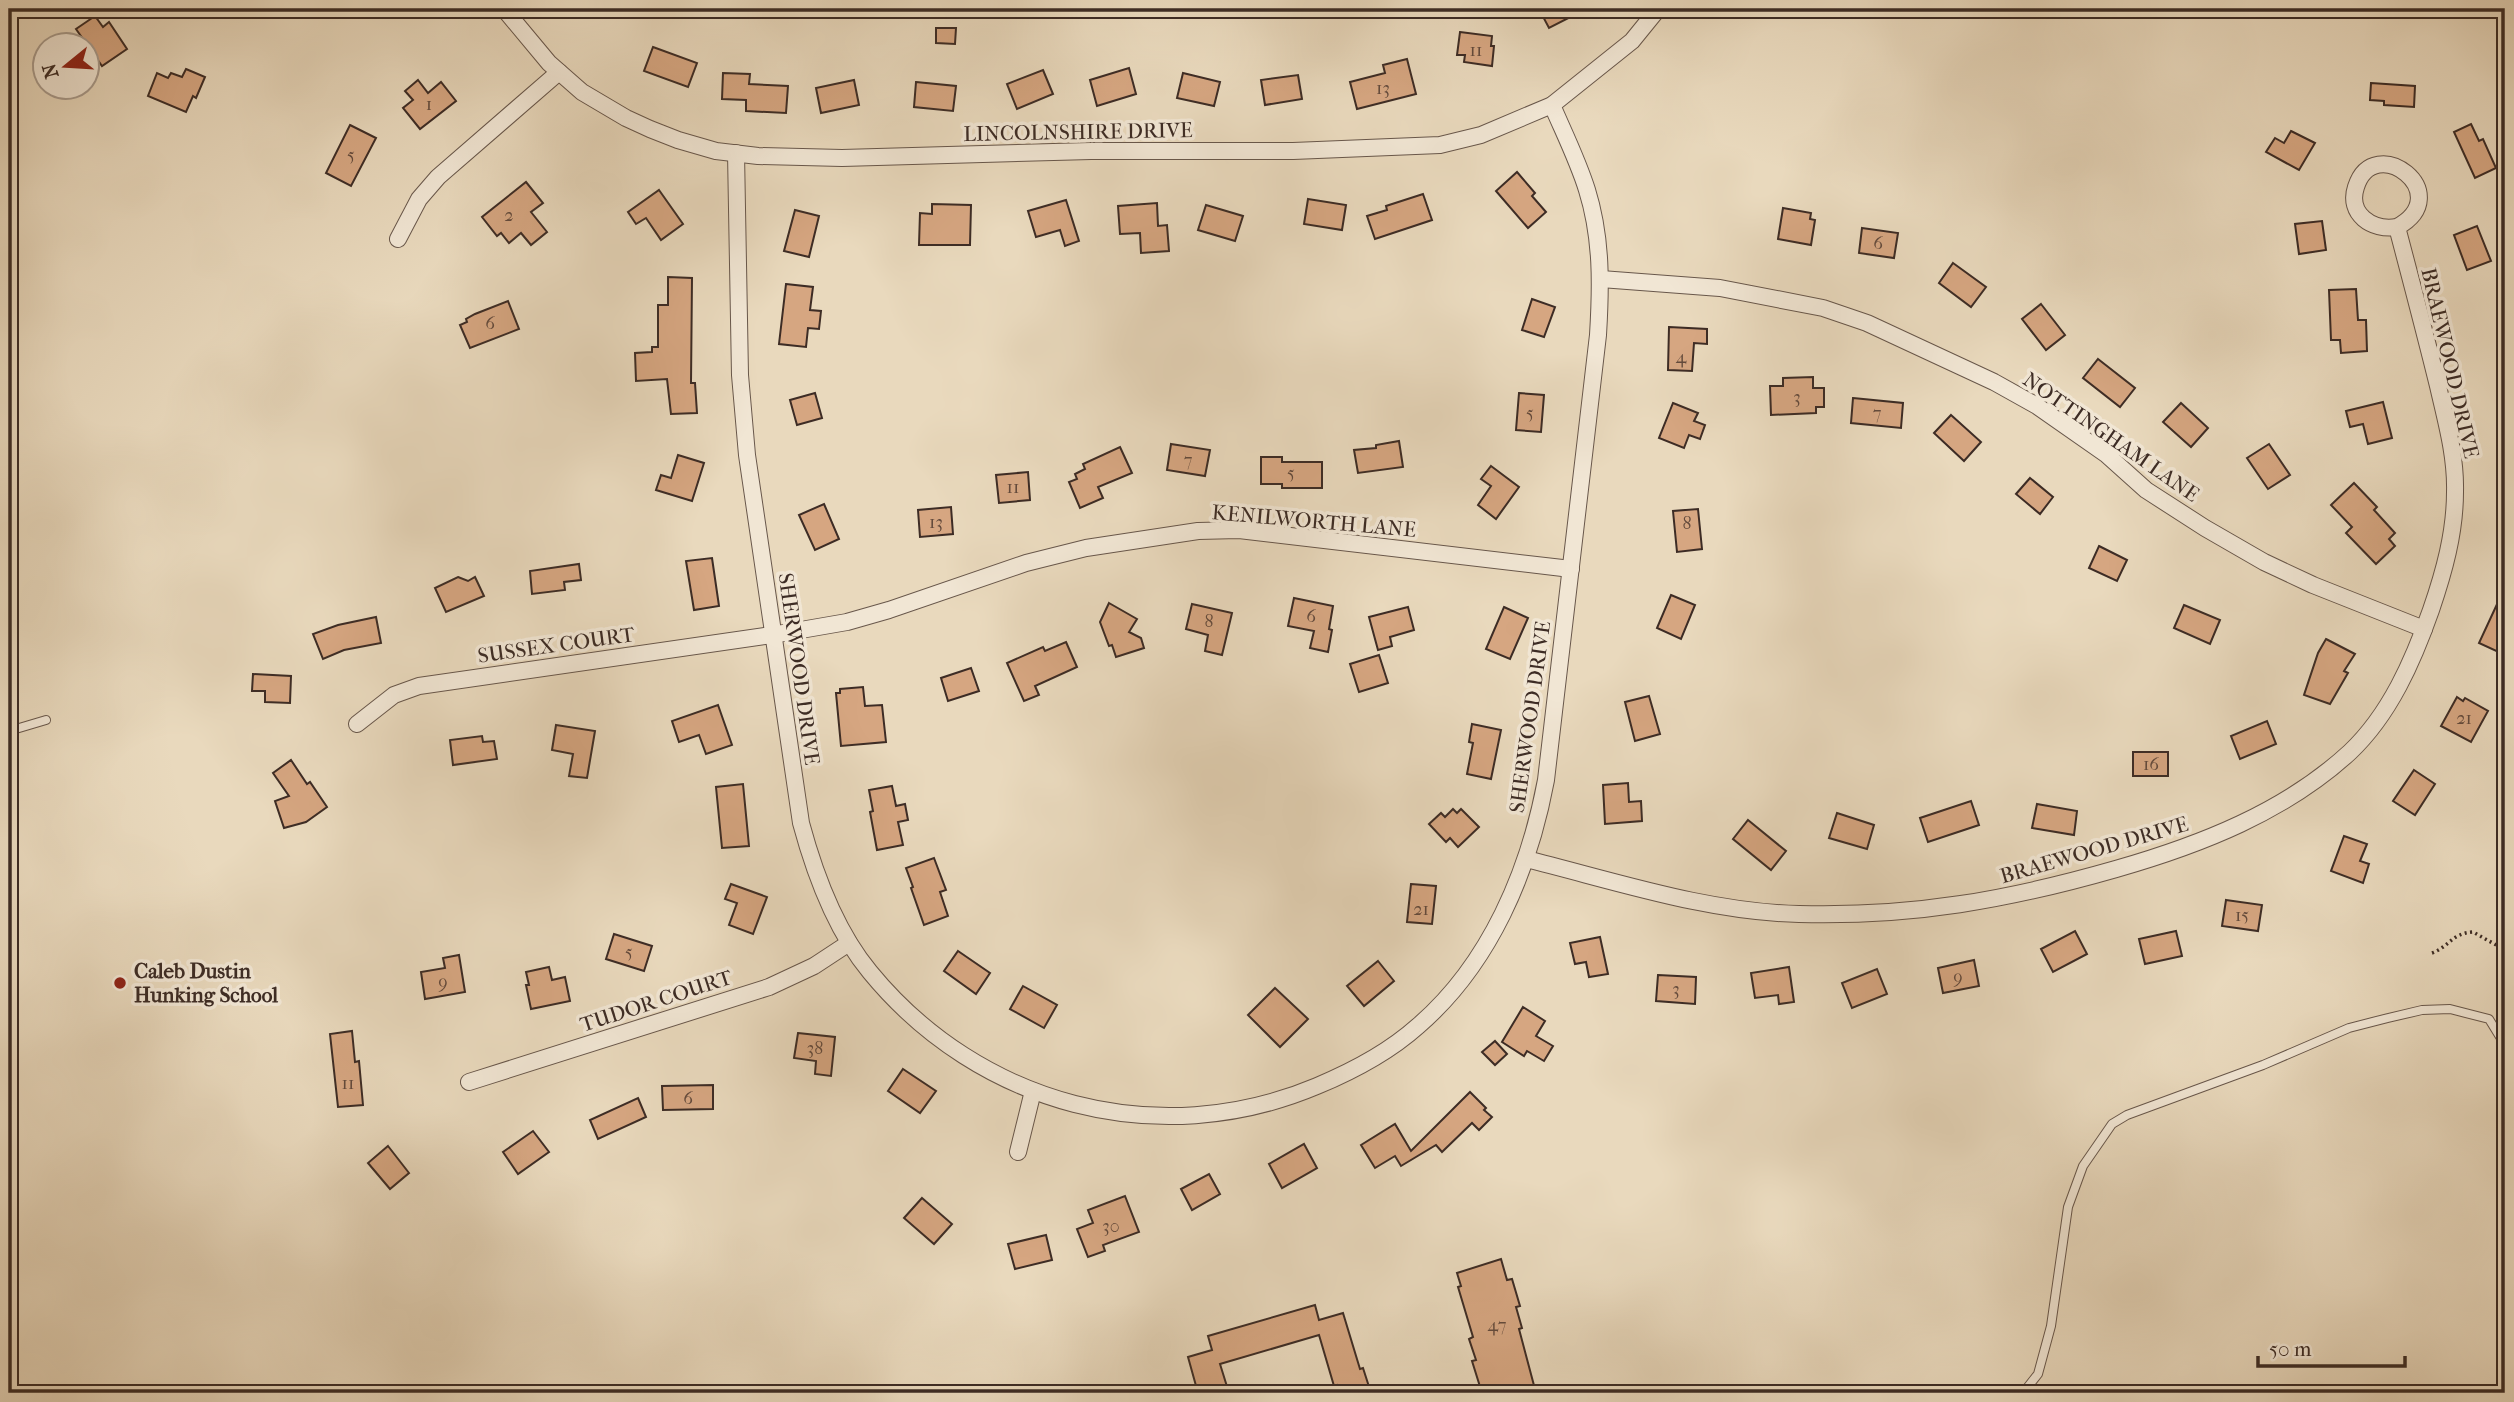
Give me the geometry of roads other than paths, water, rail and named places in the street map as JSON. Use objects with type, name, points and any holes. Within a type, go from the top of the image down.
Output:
[{"type":"street","name":"LINCOLNSHIRE DRIVE","points":[[504,9],[559,72],[582,92],[638,123],[678,140],[716,151],[842,158],[1091,151],[1379,149],[1440,145],[1481,135],[1552,105],[1632,41],[1658,9]]},
{"type":"street","points":[[398,239],[419,200],[438,177],[559,72]]},
{"type":"street","name":"SHERWOOD DRIVE","points":[[736,153],[743,414],[772,635],[801,823],[820,883],[849,943],[869,971],[892,996],[947,1044],[1006,1080],[1087,1108],[1155,1116],[1191,1115],[1270,1102],[1334,1078],[1392,1046],[1419,1026],[1462,979],[1498,924],[1526,859],[1539,820],[1546,780],[1598,335],[1601,279],[1596,224],[1587,191],[1552,105]]},
{"type":"street","points":[[2393,165],[2403,169],[2416,184],[2418,195],[2413,215],[2397,227],[2375,227],[2359,214],[2354,192],[2364,173],[2373,167],[2393,165]]},
{"type":"street","name":"BRAEWOOD DRIVE","points":[[1526,859],[1679,897],[1741,909],[1797,914],[1934,909],[2064,884],[2155,858],[2208,839],[2262,813],[2312,783],[2351,751],[2379,719],[2401,683],[2424,629],[2447,558],[2453,527],[2453,457],[2447,424],[2397,227]]},
{"type":"street","name":"NOTTINGHAM LANE","points":[[1601,279],[1720,288],[1823,308],[1867,323],[1994,382],[2037,406],[2107,455],[2155,496],[2264,562],[2313,585],[2424,629]]},
{"type":"street","name":"KENILWORTH LANE","points":[[772,635],[847,622],[1038,560],[1086,548],[1198,531],[1239,530],[1571,569]]},
{"type":"street","name":"SUSSEX COURT","points":[[357,724],[394,695],[419,685],[772,635]]},
{"type":"street","name":"TUDOR COURT","points":[[469,1082],[769,987],[814,966],[849,943]]},
{"type":"street","points":[[1018,1152],[1033,1091]]},
{"type":"lane","points":[[9,731],[46,720]]},
{"type":"lane","points":[[2023,1393],[2038,1374],[2051,1326],[2068,1207],[2083,1166],[2112,1124],[2127,1115],[2263,1065],[2349,1028],[2421,1010],[2450,1009],[2488,1019],[2505,1045]]},
{"type":"place","name":"Caleb Dustin Hunking School","points":[[120,983]]}]
